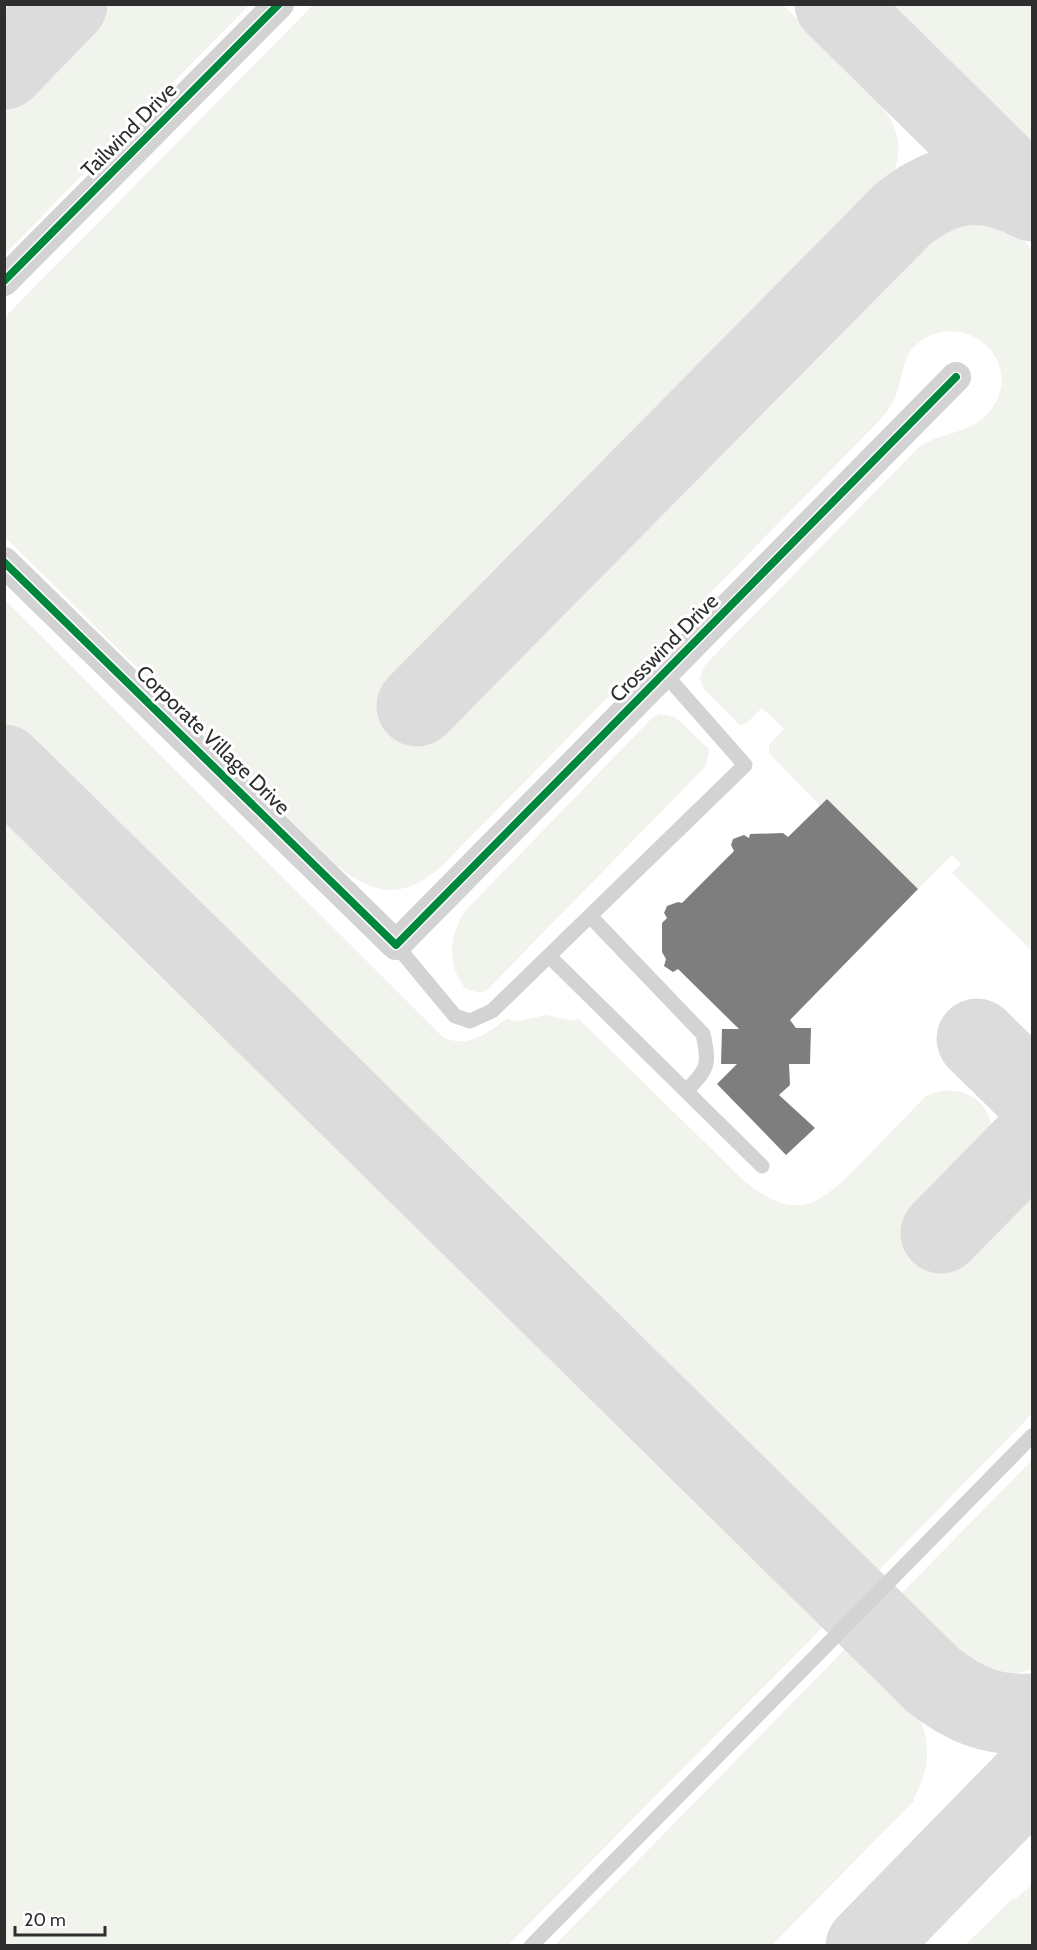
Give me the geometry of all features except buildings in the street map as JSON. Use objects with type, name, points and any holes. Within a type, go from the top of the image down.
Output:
[{"type":"street","name":"Tailwind Drive","points":[[4,281],[279,4]]},
{"type":"street","name":"Crosswind Drive","points":[[396,945],[956,377]]},
{"type":"street","name":"Corporate Village Drive","points":[[4,562],[396,945]]},
{"type":"lane","points":[[396,945],[455,1016],[470,1021],[492,1011],[746,765],[664,674]]},
{"type":"lane","points":[[590,916],[703,1034],[708,1055],[706,1071],[686,1091]]},
{"type":"lane","points":[[549,956],[762,1166]]},
{"type":"lane","points":[[531,1946],[1032,1436]]},
{"type":"shaded area","points":[[103,4],[249,5],[5,254],[5,104]]},
{"type":"shaded area","points":[[4,5],[41,5],[18,28],[13,23],[5,24]]},
{"type":"shaded area","points":[[313,5],[783,5],[881,100],[880,104],[893,125],[898,145],[897,164],[889,181],[864,215],[833,247],[835,250],[388,706],[422,739],[870,283],[873,284],[921,241],[957,221],[976,219],[995,224],[1016,237],[1019,236],[1032,249],[1032,951],[952,873],[961,864],[952,855],[918,889],[827,799],[820,806],[769,753],[769,745],[784,729],[762,708],[747,723],[740,725],[703,688],[700,678],[705,665],[917,449],[935,439],[973,425],[989,412],[1000,393],[1002,375],[996,358],[986,345],[971,335],[953,331],[934,334],[916,345],[905,362],[894,399],[878,422],[444,864],[430,876],[403,889],[390,890],[363,883],[335,864],[5,537],[4,318]]},
{"type":"shaded area","points":[[881,5],[1032,5],[1032,153]]},
{"type":"shaded area","points":[[5,600],[443,1037],[461,1041],[477,1038],[507,1018],[514,1022],[546,1015],[574,1021],[578,1018],[741,1178],[778,1202],[793,1205],[807,1204],[835,1188],[926,1096],[941,1091],[956,1091],[980,1102],[991,1124],[989,1138],[982,1152],[986,1156],[918,1226],[952,1259],[1032,1178],[1032,1414],[876,1573],[864,1581],[5,731]]},
{"type":"shaded area","points":[[660,714],[675,717],[709,749],[706,766],[488,989],[481,993],[466,989],[455,970],[452,950],[456,929],[466,910],[653,717]]},
{"type":"shaded area","points":[[4,800],[829,1614],[826,1623],[818,1632],[508,1945],[5,1945]]},
{"type":"shaded area","points":[[1032,1460],[1032,1669],[1010,1674],[990,1674],[971,1670],[954,1662],[923,1638],[893,1609],[895,1600]]},
{"type":"shaded area","points":[[859,1642],[891,1675],[917,1712],[924,1732],[927,1753],[924,1775],[914,1801],[772,1945],[555,1945],[845,1649]]},
{"type":"shaded area","points":[[1032,1885],[1032,1945],[965,1945],[1013,1898],[1015,1899]]},
{"type":"taxiway","points":[[4,69],[67,4]]},
{"type":"taxiway","points":[[835,4],[1032,198]]},
{"type":"taxiway","points":[[417,706],[903,214],[935,194],[966,185],[998,187],[1032,201]]},
{"type":"taxiway","points":[[4,765],[933,1680],[956,1696],[979,1707],[1004,1713],[1032,1714]]},
{"type":"taxiway","points":[[977,1039],[1032,1093]]},
{"type":"taxiway","points":[[941,1233],[1032,1140]]},
{"type":"taxiway","points":[[866,1946],[1032,1776]]},
{"type":"cycle path","points":[[4,281],[279,4]]},
{"type":"cycle path","points":[[4,562],[396,945],[956,377]]}]
